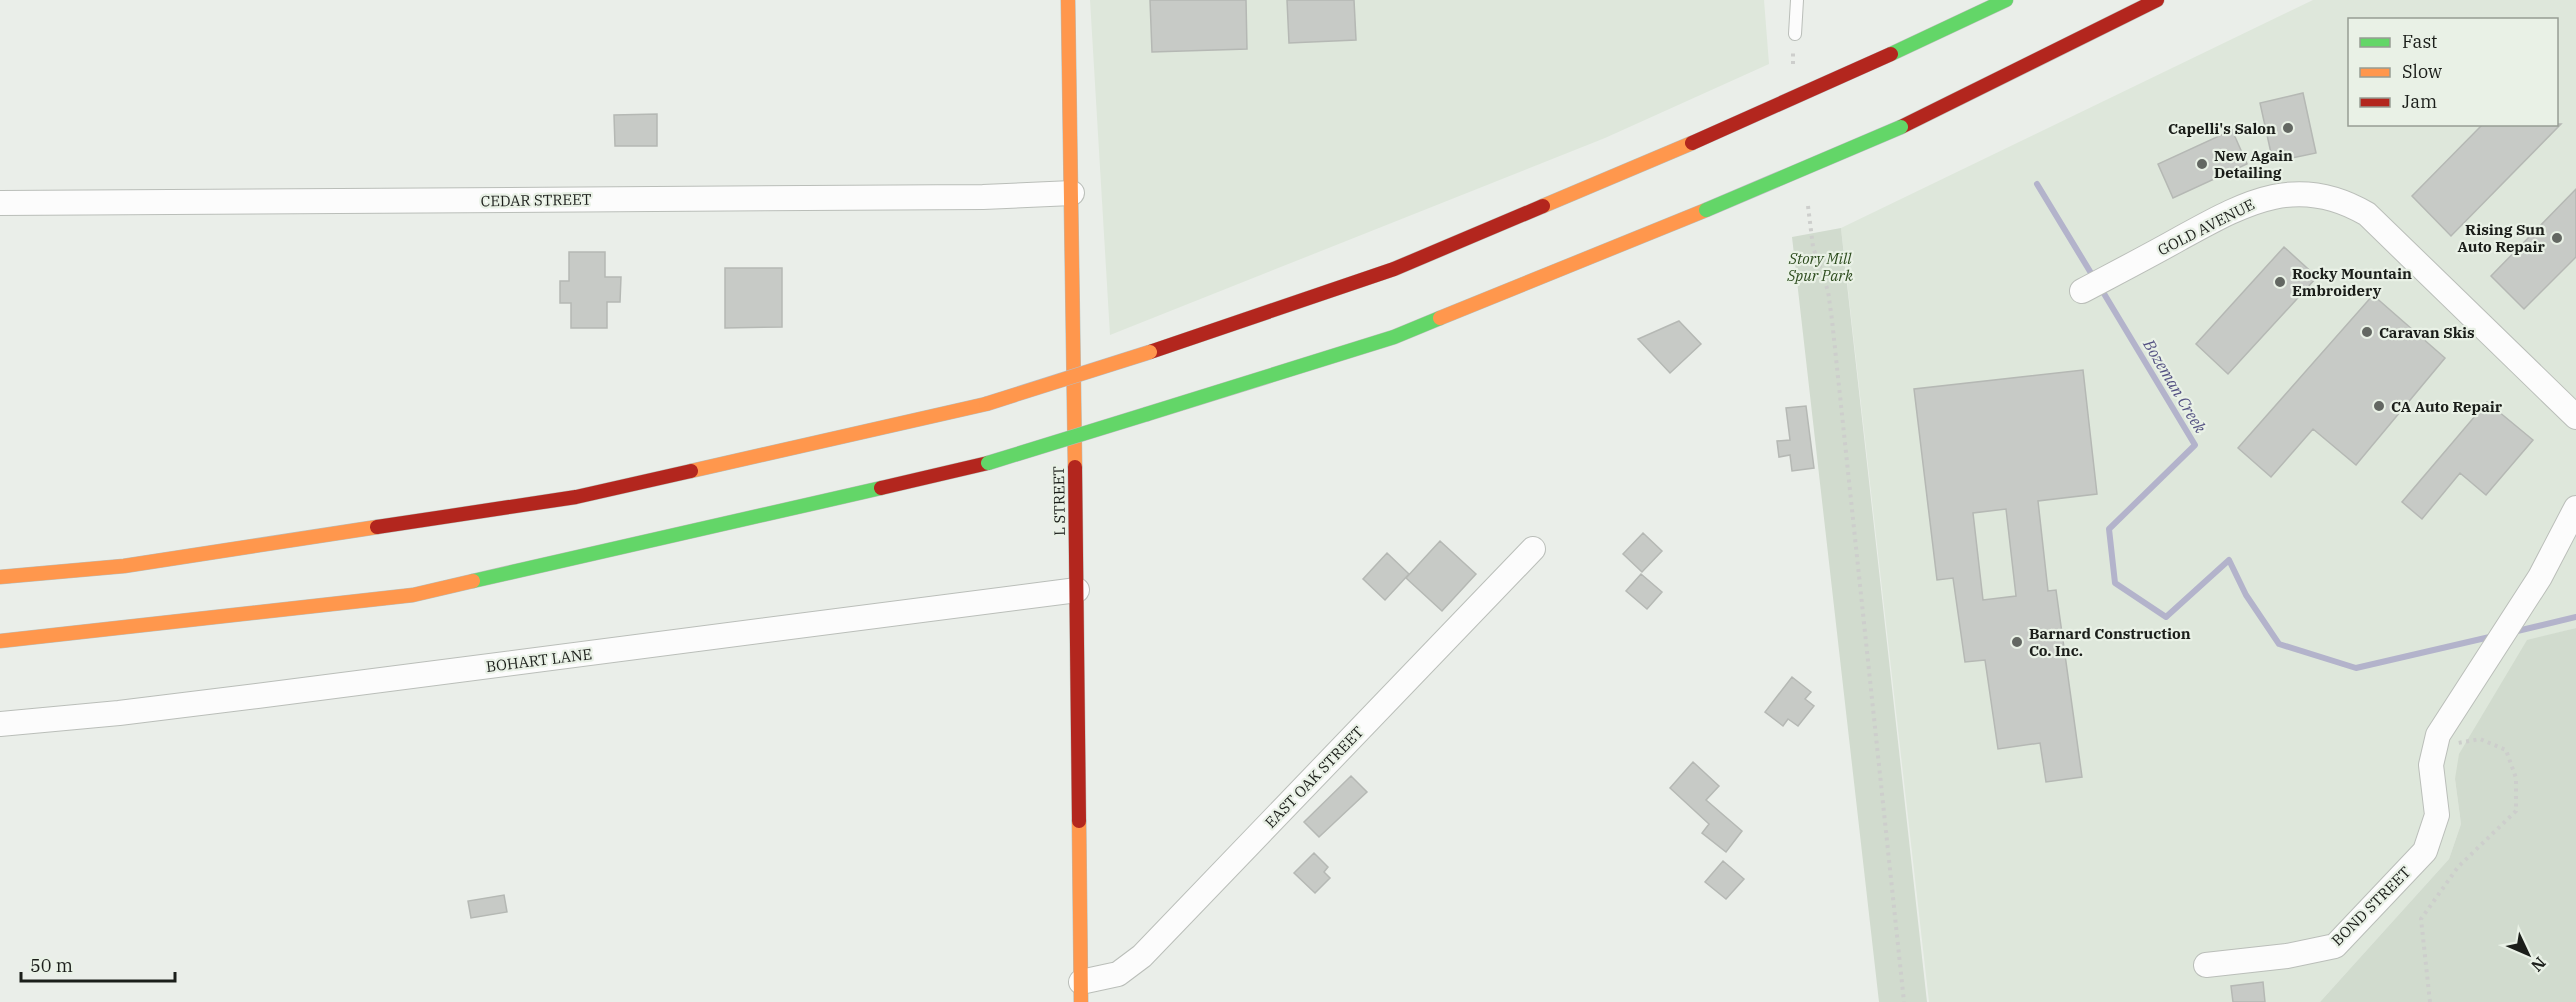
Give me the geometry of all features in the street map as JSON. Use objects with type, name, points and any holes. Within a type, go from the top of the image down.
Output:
[{"type":"main road","name":"L STREET","points":[[1068,0],[1081,992]]},
{"type":"main road","points":[[0,577],[124,566],[576,497],[986,404],[1150,352],[1394,268],[1692,143],[2006,0]]},
{"type":"main road","points":[[0,640],[413,595],[988,463],[1394,337],[1706,210],[1901,127],[2157,0]]},
{"type":"street","name":"CEDAR STREET","points":[[0,203],[983,197],[1072,193]]},
{"type":"street","name":"GOLD AVENUE","points":[[2082,291],[2241,205],[2259,200],[2305,194],[2345,201],[2367,214],[2576,417]]},
{"type":"street","name":"BOND STREET","points":[[2205,965],[2287,956],[2335,946],[2425,851],[2437,815],[2431,765],[2437,741],[2540,577],[2576,508]]},
{"type":"street","name":"EAST OAK STREET","points":[[1081,992],[1118,974],[1142,956],[1533,549]]},
{"type":"street","name":"BOHART LANE","points":[[0,724],[119,713],[257,696],[1077,590]]},
{"type":"lane","points":[[1795,34],[1797,0]]},
{"type":"path","points":[[1808,206],[1813,247],[1828,291],[1832,320],[1904,1002]]},
{"type":"path","points":[[2430,1002],[2421,919],[2458,867],[2516,811],[2516,778],[2506,750],[2480,739],[2437,741]]},
{"type":"shaded area","points":[[1090,0],[1764,0],[1769,64],[1605,138],[1110,335]]},
{"type":"shaded area","points":[[2313,0],[2576,0],[2576,628],[2527,641],[2455,779],[2461,824],[2449,859],[2320,1002],[1929,1002],[1841,228]]},
{"type":"green space","name":"Story Mill Spur Park","points":[[1841,228],[1927,1002],[1879,1002],[1792,237]]},
{"type":"green space","points":[[2576,628],[2576,1002],[2320,1002],[2449,859],[2461,824],[2455,779],[2459,754],[2527,640]]},
{"type":"building","points":[[1150,0],[1246,0],[1247,49],[1152,52]]},
{"type":"building","points":[[1287,0],[1354,0],[1356,40],[1289,43]]},
{"type":"building","name":"Capelli's Salon","points":[[2303,93],[2316,153],[2273,162],[2260,103]]},
{"type":"building","points":[[657,114],[657,146],[615,146],[614,115]]},
{"type":"building","points":[[2561,124],[2451,236],[2412,196],[2481,126],[2558,126]]},
{"type":"building","name":"New Again Detailing","points":[[2232,130],[2247,164],[2173,198],[2158,164]]},
{"type":"building","points":[[2576,189],[2576,257],[2524,309],[2491,276]]},
{"type":"building","points":[[2284,247],[2317,277],[2228,374],[2196,344]]},
{"type":"building","points":[[569,252],[605,252],[605,277],[621,277],[620,302],[607,302],[607,328],[571,328],[571,303],[560,303],[560,281],[569,281]]},
{"type":"building","points":[[725,268],[782,268],[782,327],[725,328]]},
{"type":"building","points":[[2373,295],[2445,358],[2356,465],[2313,429],[2271,477],[2238,448]]},
{"type":"building","points":[[1679,321],[1701,344],[1670,373],[1638,339]]},
{"type":"building","points":[[2083,370],[2097,494],[2038,501],[2048,591],[2056,590],[2082,777],[2046,782],[2040,743],[1998,749],[1985,660],[1965,662],[1953,578],[1937,580],[1914,389]],"holes":[[[2006,509],[2016,596],[1983,600],[1973,513]]]},
{"type":"building","points":[[2487,402],[2533,440],[2486,495],[2460,473],[2422,519],[2402,502]]},
{"type":"building","points":[[1806,406],[1814,468],[1792,471],[1790,455],[1779,457],[1777,441],[1790,440],[1786,408]]},
{"type":"building","points":[[1643,533],[1662,551],[1642,572],[1623,554]]},
{"type":"building","points":[[1440,541],[1476,574],[1442,611],[1406,578]]},
{"type":"building","points":[[1387,553],[1409,574],[1385,600],[1363,579]]},
{"type":"building","points":[[1641,574],[1662,592],[1647,609],[1626,591]]},
{"type":"building","points":[[1792,677],[1811,692],[1805,699],[1814,706],[1798,726],[1788,719],[1783,726],[1765,712]]},
{"type":"building","points":[[1693,762],[1719,786],[1706,800],[1742,831],[1726,852],[1702,833],[1709,824],[1670,788]]},
{"type":"building","points":[[1351,776],[1367,792],[1319,837],[1304,822]]},
{"type":"building","points":[[1314,853],[1328,867],[1324,872],[1330,878],[1315,893],[1294,873]]},
{"type":"building","points":[[1723,861],[1744,879],[1726,899],[1705,882]]},
{"type":"building","points":[[504,895],[507,912],[471,918],[468,901]]},
{"type":"building","points":[[2263,982],[2265,1002],[2233,1002],[2231,986]]},
{"type":"waterway","name":"Bozeman Creek","points":[[2037,184],[2094,278]]},
{"type":"waterway","name":"Bozeman Creek","points":[[2100,287],[2195,445],[2109,529],[2115,583],[2166,617],[2229,560],[2246,595],[2279,644],[2356,668],[2494,636]]},
{"type":"waterway","name":"Bozeman Creek","points":[[2513,632],[2576,617]]},
{"type":"traffic: fast","points":[[1891,54],[2006,0]]},
{"type":"traffic: fast","points":[[1706,210],[1901,127]]},
{"type":"traffic: fast","points":[[1147,414],[1394,337],[1440,318]]},
{"type":"traffic: fast","points":[[988,463],[1147,414]]},
{"type":"traffic: fast","points":[[473,581],[881,488]]},
{"type":"traffic: slow","points":[[1068,0],[1075,467]]},
{"type":"traffic: slow","points":[[1543,206],[1692,143]]},
{"type":"traffic: slow","points":[[1440,318],[1706,210]]},
{"type":"traffic: slow","points":[[986,404],[1150,352]]},
{"type":"traffic: slow","points":[[691,471],[986,404]]},
{"type":"traffic: slow","points":[[0,577],[124,566],[377,527]]},
{"type":"traffic: slow","points":[[0,641],[413,595],[473,581]]},
{"type":"traffic: slow","points":[[1079,821],[1081,1002]]},
{"type":"traffic: jam","points":[[1901,127],[2157,0]]},
{"type":"traffic: jam","points":[[1692,143],[1891,54]]},
{"type":"traffic: jam","points":[[1150,352],[1394,269],[1543,206]]},
{"type":"traffic: jam","points":[[881,488],[988,463]]},
{"type":"traffic: jam","points":[[1075,467],[1079,821]]},
{"type":"traffic: jam","points":[[377,527],[576,497],[691,471]]},
{"type":"place","name":"Capelli's Salon","points":[[2288,128]]},
{"type":"place","name":"New Again Detailing","points":[[2202,164]]},
{"type":"place","name":"Rising Sun Auto Repair","points":[[2557,238]]},
{"type":"place","name":"Rocky Mountain Embroidery","points":[[2280,282]]},
{"type":"place","name":"Caravan Skis","points":[[2367,332]]},
{"type":"place","name":"CA Auto Repair","points":[[2379,406]]},
{"type":"place","name":"Barnard Construction Co. Inc.","points":[[2017,642]]}]
